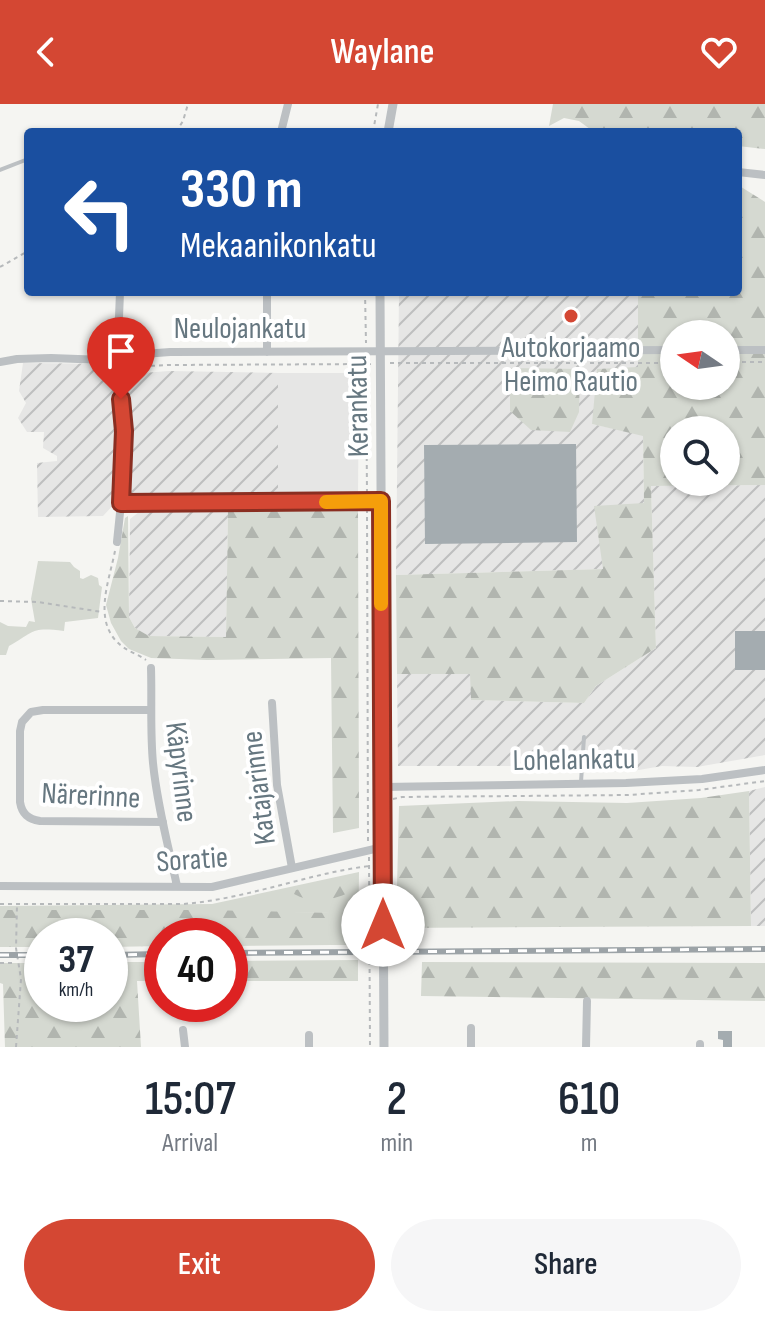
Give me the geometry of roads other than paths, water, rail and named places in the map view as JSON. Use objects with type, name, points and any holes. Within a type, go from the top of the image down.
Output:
[{"type":"street","points":[[282,128],[288,104]]},
{"type":"street","points":[[389,128],[393,104]]},
{"type":"street","points":[[742,172],[765,175]]},
{"type":"street","points":[[117,542],[124,431],[117,368],[120,296]]},
{"type":"street","points":[[267,296],[267,352]]},
{"type":"street","name":"Kerankatu","points":[[380,296],[384,1047]]},
{"type":"street","name":"Neulojankatu","points":[[0,362],[51,358],[105,360],[117,356],[170,352],[660,350]]},
{"type":"street","points":[[740,350],[765,350]]},
{"type":"street","points":[[121,503],[381,501]]},
{"type":"street","name":"Käpyrinne","points":[[151,668],[153,765],[177,886]]},
{"type":"street","name":"Katajarinne","points":[[272,703],[277,785],[292,868]]},
{"type":"street","name":"Käpyrinne","points":[[28,714],[36,710],[150,710]]},
{"type":"street","name":"Närerinne","points":[[28,714],[20,731],[20,802],[21,809],[28,817],[40,821],[163,822]]},
{"type":"street","name":"Lohelankatu","points":[[383,787],[702,779],[765,770]]},
{"type":"street","name":"Soratie","points":[[0,886],[212,887],[383,847]]},
{"type":"street","points":[[586,1047],[587,1001]]},
{"type":"street","points":[[471,1028],[471,1047]]},
{"type":"street","points":[[183,1030],[185,1047]]},
{"type":"street","points":[[309,1035],[309,1047]]},
{"type":"lane","points":[[0,170],[24,161]]},
{"type":"lane","points":[[580,784],[584,737]]},
{"type":"railway","points":[[248,953],[765,949]]},
{"type":"railway","points":[[128,955],[144,954]]},
{"type":"railway","points":[[0,955],[24,955]]},
{"type":"place","name":"Autokorjaamo Heimo Rautio","points":[[571,316]]}]
